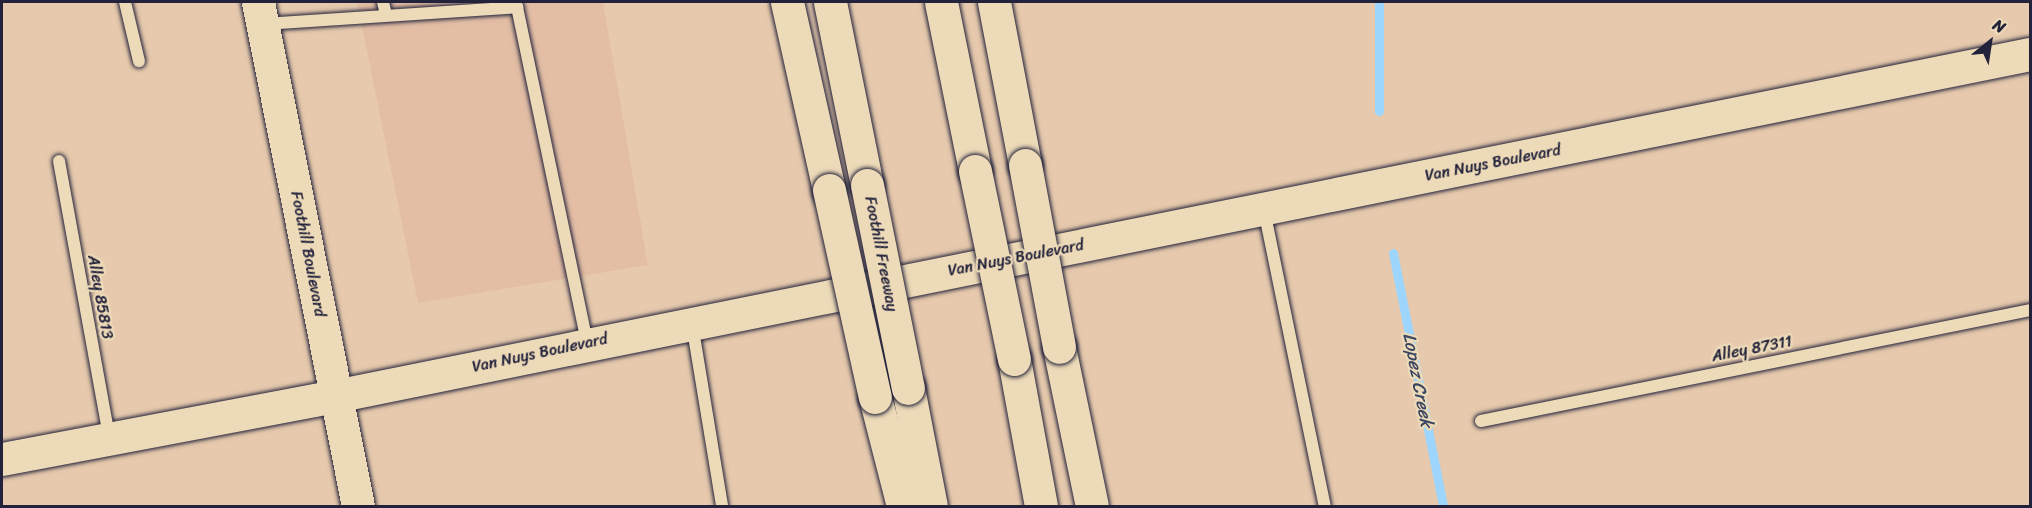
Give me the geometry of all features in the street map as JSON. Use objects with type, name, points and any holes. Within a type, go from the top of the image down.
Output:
[{"type":"main road","points":[[787,2],[875,397],[903,507]]},
{"type":"main road","name":"Foothill Freeway","points":[[830,2],[931,507]]},
{"type":"main road","points":[[941,2],[1014,360],[1041,507]]},
{"type":"main road","points":[[994,2],[1059,347],[1092,507]]},
{"type":"main road","name":"Foothill Boulevard","points":[[260,13],[358,507]]},
{"type":"main road","name":"Van Nuys Boulevard","points":[[2,459],[335,396],[587,342],[1264,209],[2031,54]]},
{"type":"lane","points":[[125,2],[139,61]]},
{"type":"lane","points":[[383,2],[386,15]]},
{"type":"lane","points":[[260,13],[386,15],[517,6],[587,342]]},
{"type":"lane","name":"Alley 85813","points":[[59,160],[109,440]]},
{"type":"lane","points":[[1264,209],[1324,507]]},
{"type":"lane","name":"Alley 87311","points":[[1481,421],[2031,310]]},
{"type":"lane","points":[[692,323],[722,507]]},
{"type":"shaded area","points":[[357,2],[603,2],[648,265],[418,303]]},
{"type":"waterway","name":"Lopez Creek","points":[[1379,2],[1379,111]]},
{"type":"waterway","name":"Lopez Creek","points":[[1393,253],[1443,506]]}]
